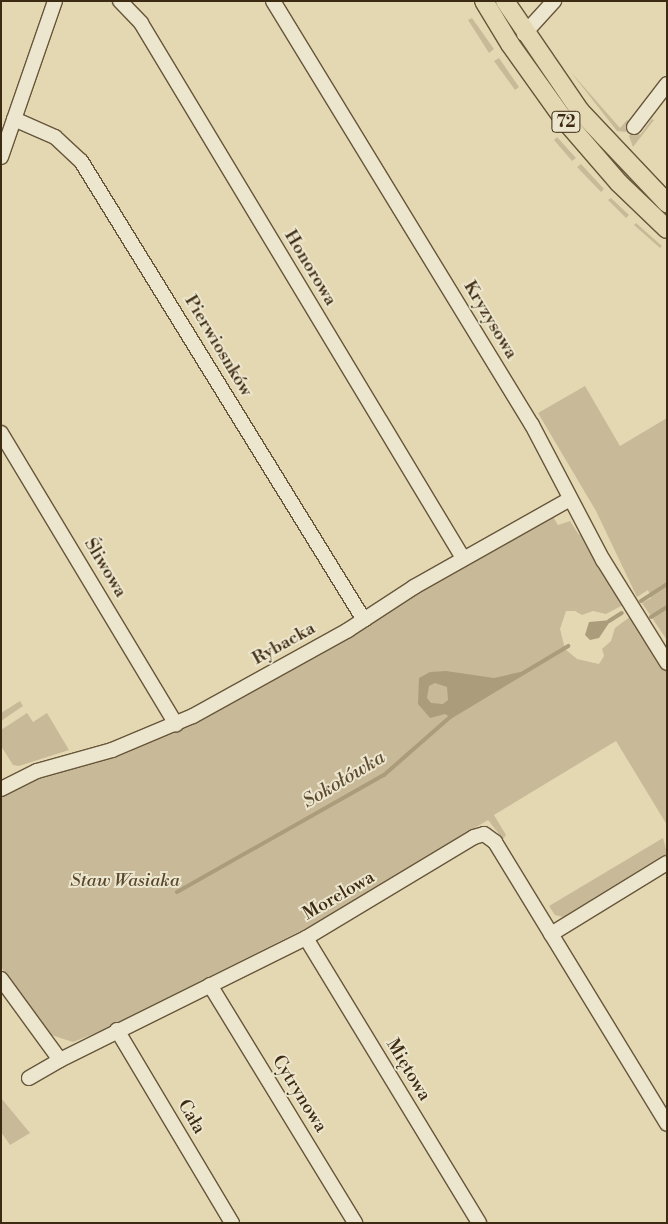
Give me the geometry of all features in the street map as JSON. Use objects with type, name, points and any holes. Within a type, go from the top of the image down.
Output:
[{"type":"main road","name":"72","points":[[484,1],[510,44],[562,117],[619,183],[667,229]]},
{"type":"main road","name":"72","points":[[504,1],[524,34],[599,134],[667,203]]},
{"type":"street","points":[[1,157],[55,1]]},
{"type":"street","name":"Honorowa","points":[[120,1],[141,23],[463,558]]},
{"type":"street","name":"Kryzysowa","points":[[273,1],[528,418],[570,499],[627,600],[667,663]]},
{"type":"street","points":[[524,34],[554,1]]},
{"type":"street","points":[[634,127],[667,84]]},
{"type":"street","name":"Pierwiosnków","points":[[14,119],[55,137],[82,161],[364,620]]},
{"type":"street","name":"Śliwowa","points":[[1,433],[176,724]]},
{"type":"street","name":"Rybacka","points":[[2,785],[37,771],[112,750],[176,724],[364,620],[463,558],[570,499]]},
{"type":"street","name":"Morelowa","points":[[29,1078],[117,1030],[306,938],[474,837],[484,834],[495,842],[551,934]]},
{"type":"street","points":[[667,863],[551,934],[667,1124]]},
{"type":"street","name":"Miętowa","points":[[306,938],[479,1223]]},
{"type":"street","points":[[3,985],[60,1060]]},
{"type":"street","name":"Cytrynowa","points":[[210,985],[355,1223]]},
{"type":"street","name":"Cała","points":[[117,1030],[232,1223]]},
{"type":"green space","points":[[472,18],[494,49],[489,53],[468,20]]},
{"type":"green space","points":[[508,22],[554,89],[610,158],[667,213],[667,218],[607,158],[552,91],[506,23]]},
{"type":"green space","points":[[499,58],[519,87],[515,90],[494,61]]},
{"type":"green space","points":[[570,71],[620,128],[627,120],[629,122],[626,132],[617,131]]},
{"type":"green space","points":[[652,119],[654,120],[633,147],[629,136],[633,130],[640,135]]},
{"type":"green space","points":[[557,137],[576,158],[572,161],[554,140]]},
{"type":"green space","points":[[581,164],[604,189],[601,192],[577,167]]},
{"type":"green space","points":[[611,198],[629,215],[626,218],[608,200]]},
{"type":"green space","points":[[636,223],[662,246],[660,248],[634,225]]},
{"type":"green space","points":[[585,386],[620,446],[667,418],[667,640],[642,603],[651,598],[648,590],[637,597],[596,511],[538,413]]},
{"type":"green space","name":"Staw Wasiaka","points":[[552,515],[558,525],[570,521],[579,535],[582,533],[623,605],[606,614],[593,611],[582,615],[575,611],[566,611],[560,629],[565,649],[577,659],[599,664],[604,656],[602,649],[611,641],[615,628],[631,616],[667,673],[667,825],[616,741],[494,815],[506,835],[503,839],[488,820],[320,921],[99,1032],[73,1042],[51,1035],[1,967],[1,796],[38,777],[91,763],[409,597]]},
{"type":"green space","points":[[20,701],[23,706],[1,721],[1,713]]},
{"type":"green space","points":[[27,713],[33,722],[47,713],[69,750],[19,766],[13,765],[1,746],[1,730]]},
{"type":"green space","points":[[663,838],[667,853],[563,917],[555,915],[549,906]]},
{"type":"green space","points":[[1,1098],[30,1133],[10,1145],[1,1132]]},
{"type":"shaded area","points":[[611,620],[599,638],[590,640],[585,635],[589,622]]},
{"type":"shaded area","points":[[446,671],[494,678],[525,671],[450,717],[445,714],[430,718],[418,704],[419,678],[430,672]],"holes":[[[435,683],[447,687],[448,700],[443,704],[431,703],[427,698],[429,686]]]},
{"type":"waterway","name":"Sokołówka","points":[[641,601],[667,584]]},
{"type":"waterway","points":[[651,617],[667,607]]},
{"type":"waterway","name":"Sokołówka","points":[[609,621],[622,613]]},
{"type":"waterway","name":"Sokołówka","points":[[177,892],[384,775],[450,717],[568,646]]}]
